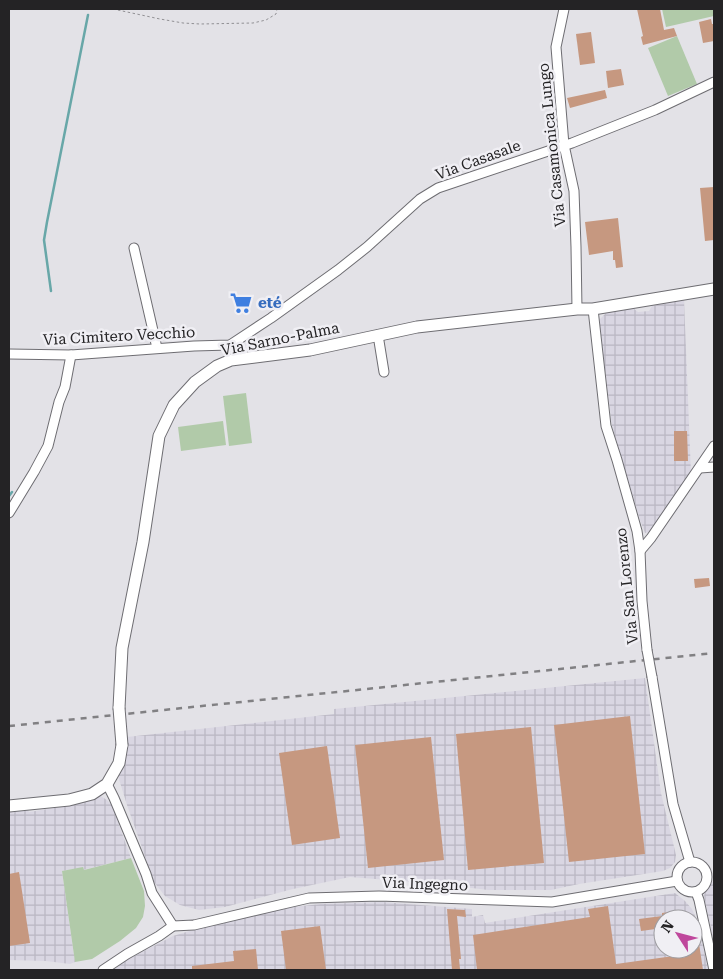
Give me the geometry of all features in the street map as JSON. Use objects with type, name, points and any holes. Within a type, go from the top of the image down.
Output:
[{"type":"main road","name":"Via Sarno-Palma","points":[[107,784],[119,763],[122,745],[120,708],[122,648],[143,542],[159,436],[174,405],[195,382],[217,366],[231,360],[310,350],[417,327],[577,309],[593,309],[714,289]]},
{"type":"main road","points":[[9,806],[69,800],[92,794],[107,784]]},
{"type":"street","name":"Via Casamonica Lungo","points":[[564,9],[556,47],[564,145],[574,191],[577,309]]},
{"type":"street","name":"Via Casasale","points":[[230,345],[338,270],[367,247],[420,199],[438,188],[564,145],[655,110],[714,82]]},
{"type":"street","points":[[134,248],[157,348]]},
{"type":"street","name":"Via San Lorenzo","points":[[593,309],[606,426],[618,460],[635,522],[640,551],[642,601],[647,650],[673,804],[690,862]]},
{"type":"street","points":[[378,335],[384,372]]},
{"type":"street","name":"Via Cimitero Vecchio","points":[[9,354],[71,355],[157,348],[230,345]]},
{"type":"street","points":[[230,345],[246,358]]},
{"type":"street","points":[[9,513],[48,446],[59,402],[65,387],[71,355]]},
{"type":"street","points":[[640,551],[652,538],[714,446]]},
{"type":"street","points":[[700,468],[714,467]]},
{"type":"street","points":[[103,970],[173,926],[152,893],[118,806],[107,784]]},
{"type":"street","points":[[690,862],[703,866],[711,874],[706,883],[696,892],[684,890],[677,881],[679,868],[690,862]]},
{"type":"street","name":"Via Ingegno","points":[[173,926],[194,925],[309,898],[379,896],[552,902],[677,881]]},
{"type":"street","points":[[696,892],[714,970]]},
{"type":"path","points":[[113,9],[168,21],[200,24],[253,23],[266,20],[276,14],[277,9]]},
{"type":"shaded area","points":[[684,300],[691,474],[650,532],[645,533],[612,426],[599,320],[606,313],[633,308],[638,312],[649,311],[652,306]]},
{"type":"shaded area","points":[[645,678],[661,793],[676,855],[675,862],[670,868],[663,871],[551,890],[488,890],[350,877],[293,889],[225,907],[199,910],[180,905],[165,896],[154,882],[118,776],[126,760],[127,737],[334,714],[334,709]]},
{"type":"shaded area","points":[[99,795],[112,806],[131,858],[83,870],[83,868],[62,871],[75,962],[70,964],[9,960],[9,810],[27,808],[29,812],[73,805]]},
{"type":"shaded area","points":[[714,880],[714,942],[704,896],[705,891]]},
{"type":"shaded area","points":[[675,893],[692,909],[653,909],[653,959],[703,959],[703,946],[708,970],[114,970],[123,962],[173,936],[293,907],[382,902],[472,909],[472,917],[483,915],[485,923]]},
{"type":"green space","points":[[662,9],[714,9],[714,16],[666,27]]},
{"type":"green space","points":[[677,36],[697,84],[668,96],[648,48]]},
{"type":"green space","points":[[246,393],[252,443],[229,446],[223,396]]},
{"type":"green space","points":[[223,421],[226,445],[181,451],[178,427]]},
{"type":"green space","points":[[131,858],[144,891],[145,906],[143,917],[136,928],[120,941],[92,959],[75,962],[62,871],[83,867],[84,870]]},
{"type":"building","points":[[637,9],[660,9],[664,30],[674,28],[677,36],[643,45]]},
{"type":"building","points":[[711,19],[712,24],[714,24],[714,41],[703,43],[699,22]]},
{"type":"building","points":[[591,32],[595,63],[580,65],[576,34]]},
{"type":"building","points":[[621,69],[624,85],[608,88],[606,71]]},
{"type":"building","points":[[605,90],[607,98],[570,108],[567,98]]},
{"type":"building","points":[[714,187],[714,240],[705,241],[700,188]]},
{"type":"building","points":[[618,218],[623,267],[616,268],[615,260],[613,260],[613,251],[589,255],[585,222]]},
{"type":"building","points":[[674,431],[687,431],[688,461],[674,461]]},
{"type":"building","points":[[709,578],[710,586],[695,588],[694,579]]},
{"type":"building","points":[[630,716],[645,854],[569,862],[554,725]]},
{"type":"building","points":[[531,727],[544,863],[468,870],[456,734]]},
{"type":"building","points":[[431,737],[444,860],[368,868],[355,745]]},
{"type":"building","points":[[327,746],[340,838],[292,845],[279,753]]},
{"type":"building","points":[[19,872],[30,943],[9,946],[9,874]]},
{"type":"building","points":[[608,906],[616,964],[653,959],[701,959],[703,970],[477,970],[473,935],[590,917],[588,909]]},
{"type":"building","points":[[447,909],[465,910],[466,917],[457,916],[461,959],[459,959],[460,969],[452,970]]},
{"type":"building","points":[[653,917],[653,929],[641,931],[639,919]]},
{"type":"building","points":[[320,926],[326,970],[286,970],[281,931]]},
{"type":"building","points":[[256,949],[258,970],[192,970],[192,966],[234,961],[233,951]]},
{"type":"waterway","points":[[51,291],[44,240],[88,15]]},
{"type":"waterway","points":[[9,496],[12,492]]},
{"type":"railway","points":[[9,726],[714,653]]},
{"type":"place","name":"eté","points":[[241,303]]}]
